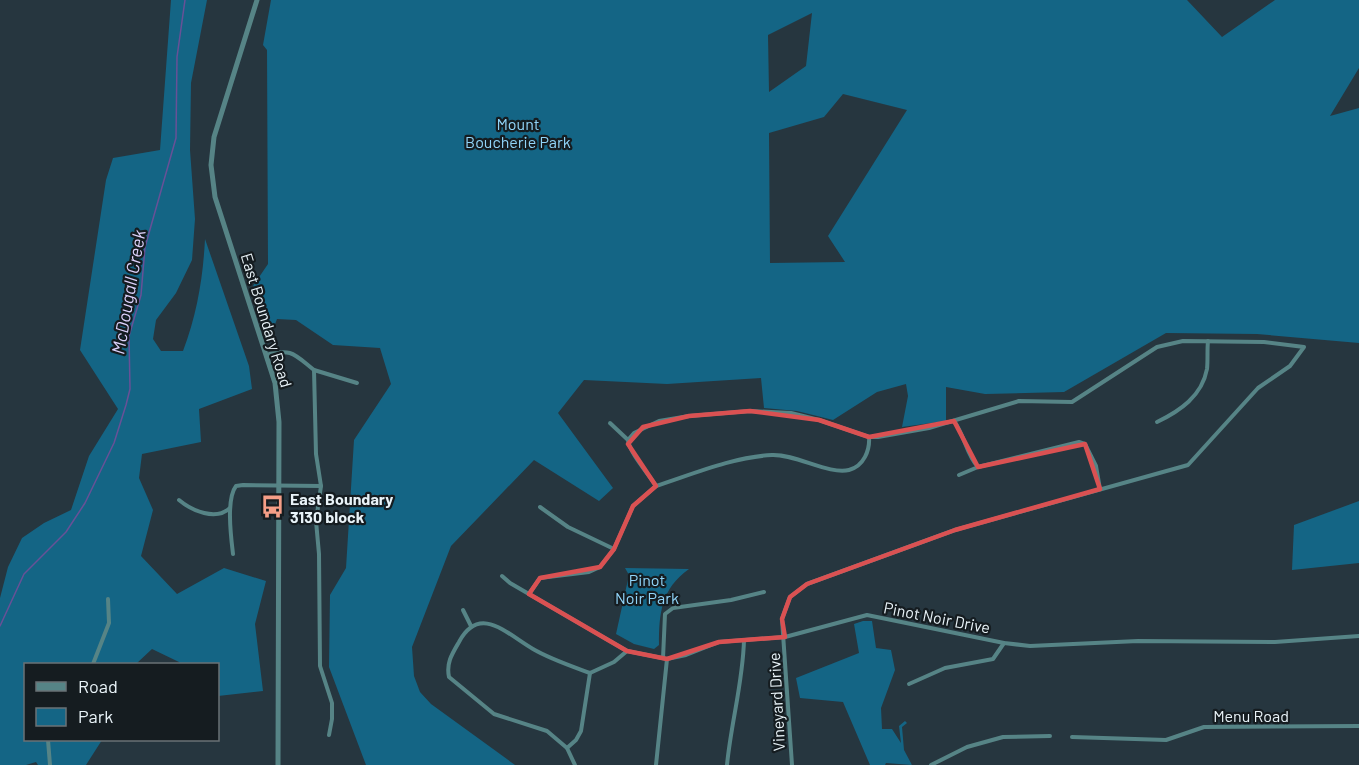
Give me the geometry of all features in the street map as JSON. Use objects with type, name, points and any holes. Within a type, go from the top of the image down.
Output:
[{"type":"street","name":"East Boundary Road","points":[[257,0],[214,137],[211,165],[215,197],[275,383],[278,412],[279,485],[278,765]]},
{"type":"street","points":[[628,440],[643,427],[659,421],[750,411],[791,413],[869,437],[929,428],[1018,402],[1072,402],[1157,347],[1182,340],[1208,341],[1207,369],[1202,385],[1190,402],[1157,422]]},
{"type":"street","name":"Vineyard Drive","points":[[792,765],[782,619],[790,597],[807,584],[955,530],[1188,465],[1258,388],[1290,366],[1304,347],[1264,342],[1208,341]]},
{"type":"street","points":[[266,355],[283,350],[291,353],[314,370],[357,383]]},
{"type":"street","points":[[314,370],[316,454],[321,486],[316,521],[319,554],[320,666],[332,703],[329,735]]},
{"type":"street","points":[[954,421],[970,458],[978,467]]},
{"type":"street","points":[[610,423],[628,440],[635,457],[656,486]]},
{"type":"street","points":[[529,594],[540,578],[589,572],[600,567],[614,549],[633,506],[656,486],[730,462],[774,455],[803,460],[838,471],[851,470],[861,462],[870,449],[869,437]]},
{"type":"street","points":[[959,475],[978,467],[1079,442],[1085,444],[1096,466],[1100,489]]},
{"type":"street","points":[[232,554],[231,507],[232,492],[236,486],[243,484],[321,486]]},
{"type":"street","points":[[179,500],[187,507],[212,515],[221,514],[231,507]]},
{"type":"street","points":[[540,507],[568,527],[614,549]]},
{"type":"street","name":"Pinot Noir Drive","points":[[502,576],[627,651],[665,659],[686,655],[719,642],[785,637],[867,615],[1004,643],[1039,646],[1138,641],[1275,642],[1359,636]]},
{"type":"street","points":[[656,765],[665,659],[665,614],[673,608],[731,600],[764,592]]},
{"type":"street","points":[[93,663],[109,623],[108,599]]},
{"type":"street","points":[[463,610],[471,626]]},
{"type":"street","points":[[575,765],[567,748],[547,731],[494,714],[449,677],[448,662],[464,632],[471,626],[489,623],[500,627],[535,650],[590,673],[614,662],[627,651]]},
{"type":"street","points":[[727,765],[743,669],[744,640]]},
{"type":"street","points":[[909,684],[945,669],[993,660],[1004,643]]},
{"type":"street","points":[[567,748],[576,740],[581,731],[590,673]]},
{"type":"street","name":"Menu Road","points":[[1072,737],[1166,740],[1204,727],[1359,726]]},
{"type":"street","points":[[931,765],[967,747],[1003,737],[1050,736]]},
{"type":"street","points":[[48,741],[50,765]]},
{"type":"highlighted area","points":[[750,411],[819,420],[869,437],[954,421],[978,467],[1085,444],[1100,489],[955,530],[807,584],[790,597],[782,619],[785,637],[719,642],[667,659],[627,651],[529,594],[540,578],[600,567],[614,549],[633,506],[656,486],[628,444],[643,427],[689,416]]},
{"type":"green space","points":[[171,0],[207,0],[191,83],[190,150],[195,219],[192,260],[176,293],[156,320],[153,339],[161,351],[183,351],[198,296],[205,239],[249,366],[252,389],[199,409],[201,442],[142,454],[139,478],[153,510],[141,556],[177,594],[224,568],[266,581],[255,624],[263,691],[219,696],[219,663],[180,663],[152,649],[137,663],[24,663],[24,741],[101,741],[86,765],[38,765],[36,762],[26,765],[0,765],[0,598],[8,567],[22,538],[44,523],[71,510],[89,456],[118,409],[80,350],[106,180],[113,158],[160,150]]},
{"type":"green space","name":"Mount Boucherie Park","points":[[271,0],[1187,0],[1222,37],[1275,0],[1359,0],[1359,68],[1330,116],[1359,108],[1359,343],[1257,334],[1166,333],[1064,392],[985,394],[946,387],[946,421],[902,427],[908,396],[906,384],[877,392],[833,420],[797,411],[764,408],[761,378],[667,384],[584,380],[558,413],[613,488],[599,501],[534,460],[451,546],[412,647],[414,676],[420,692],[431,704],[515,765],[366,765],[329,667],[330,595],[346,568],[354,440],[391,384],[380,348],[333,345],[296,320],[277,319],[272,332],[260,295],[253,286],[268,264],[267,50],[263,45]],"holes":[[[812,13],[806,66],[769,92],[768,35]],[[843,94],[907,110],[828,236],[845,262],[770,263],[769,133],[824,117]]]},
{"type":"green space","points":[[1359,501],[1359,563],[1292,570],[1294,525]]},
{"type":"green space","name":"Pinot Noir Park","points":[[625,568],[689,569],[667,593],[661,612],[659,645],[654,649],[634,644],[616,634],[629,575]]},
{"type":"green space","points":[[872,621],[876,648],[891,650],[895,670],[881,708],[882,729],[892,729],[901,743],[899,726],[905,721],[907,723],[902,727],[904,750],[912,765],[886,763],[885,765],[870,765],[843,702],[800,698],[796,678],[859,653],[854,624]]},
{"type":"waterway","name":"McDougall Creek","points":[[0,626],[24,574],[66,532],[85,503],[114,443],[126,405],[130,389],[129,336],[141,295],[145,247],[176,138],[177,57],[185,0]]},
{"type":"place","name":"East Boundary 3130 block","points":[[272,507]]}]
